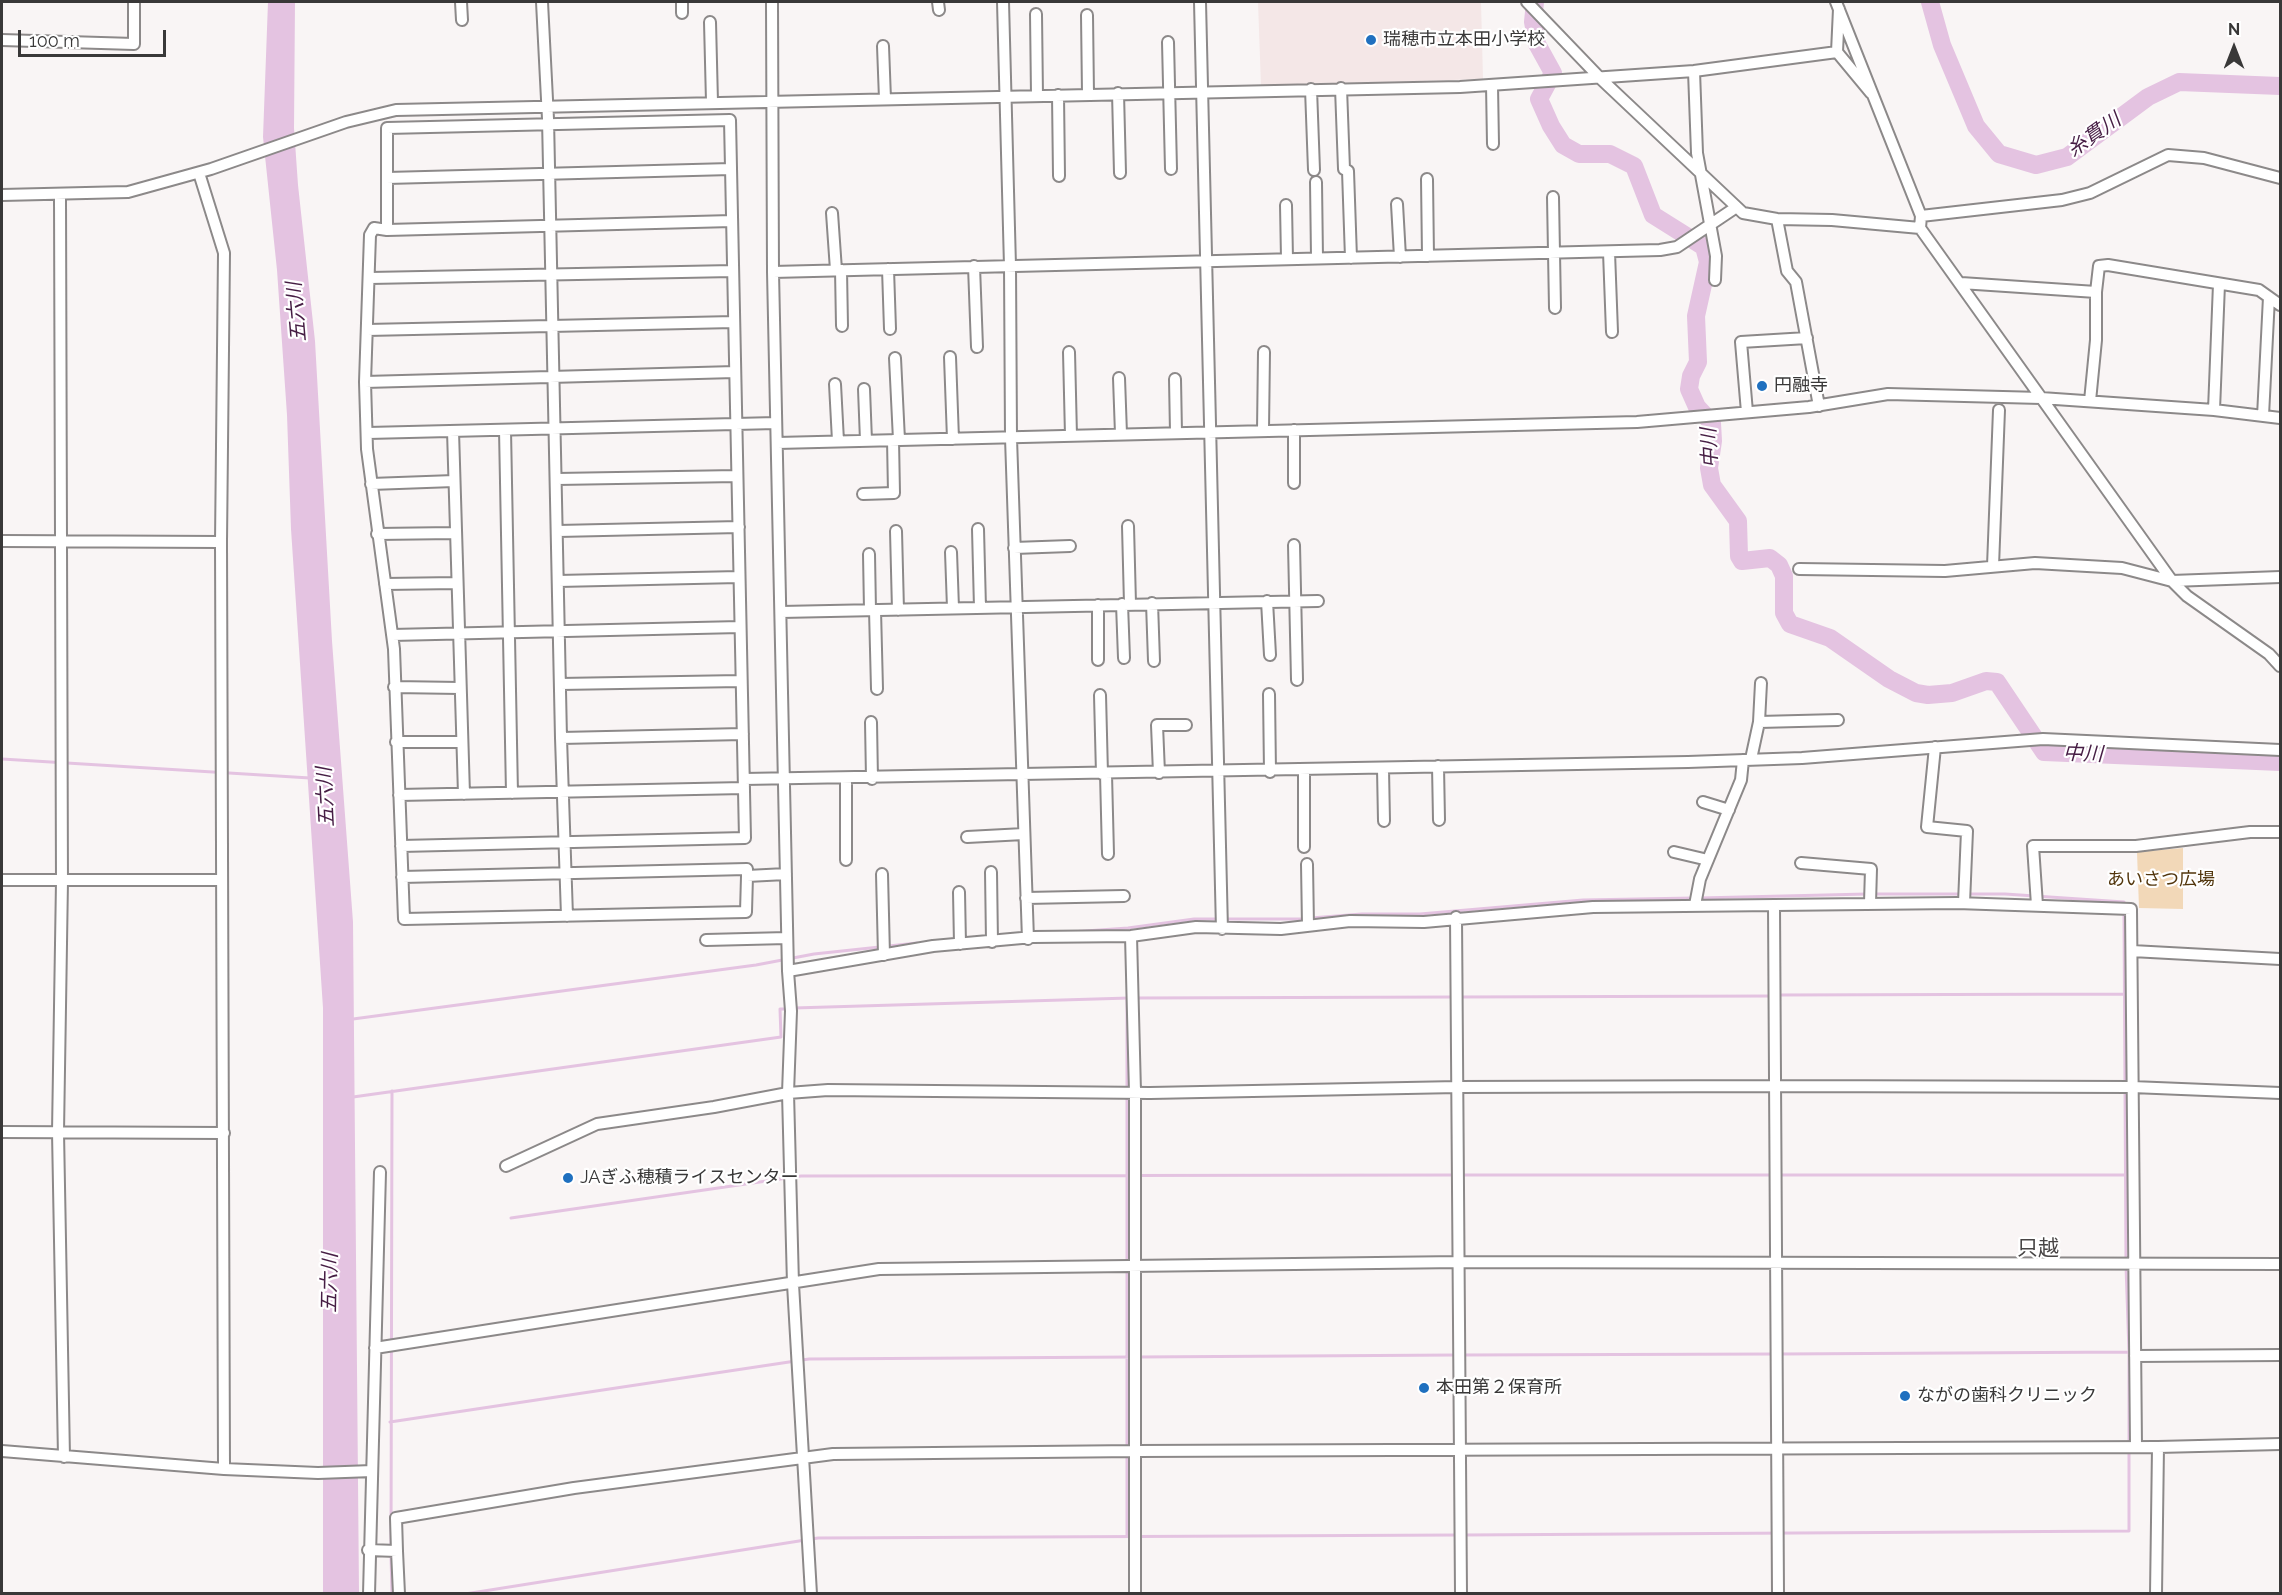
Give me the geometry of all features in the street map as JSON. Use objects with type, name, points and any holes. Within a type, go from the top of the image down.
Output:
[{"type":"street","points":[[2,40],[134,44],[134,2]]},
{"type":"street","points":[[461,2],[462,20]]},
{"type":"street","points":[[542,2],[548,124],[567,916]]},
{"type":"street","points":[[772,2],[773,272],[787,938],[791,1011],[788,1093],[793,1284],[811,1593]]},
{"type":"street","points":[[1002,2],[1010,266],[1014,548],[1028,939]]},
{"type":"street","points":[[1200,2],[1222,928]]},
{"type":"street","points":[[1527,2],[1601,79],[1735,208],[1743,213],[1778,219],[1920,222],[2062,200],[2090,193],[2168,155],[2204,158],[2280,178]]},
{"type":"street","points":[[1837,5],[1837,52],[1875,96]]},
{"type":"street","points":[[1837,5],[1875,96],[1920,222],[2041,398],[2172,581],[2187,596],[2269,654],[2280,666]]},
{"type":"street","points":[[1036,14],[1037,96]]},
{"type":"street","points":[[1087,15],[1088,94]]},
{"type":"street","points":[[710,22],[712,102]]},
{"type":"street","points":[[1168,42],[1171,170]]},
{"type":"street","points":[[883,46],[885,99]]},
{"type":"street","points":[[2,195],[60,196],[128,192],[211,169],[346,122],[396,110],[1492,86],[1694,71],[1837,52]]},
{"type":"street","points":[[1694,71],[1697,153],[1704,178],[1708,226],[1716,256],[1715,280]]},
{"type":"street","points":[[1492,86],[1493,144]]},
{"type":"street","points":[[1341,88],[1344,169],[1348,171],[1351,258]]},
{"type":"street","points":[[1311,89],[1314,170]]},
{"type":"street","points":[[1118,93],[1120,173]]},
{"type":"street","points":[[1058,95],[1059,176]]},
{"type":"street","points":[[387,230],[387,128],[730,120],[745,838],[401,846]]},
{"type":"street","points":[[387,178],[731,169]]},
{"type":"street","points":[[198,173],[224,253],[221,542],[224,1470]]},
{"type":"street","points":[[1427,179],[1428,256]]},
{"type":"street","points":[[1316,182],[1317,258]]},
{"type":"street","points":[[60,196],[59,542],[63,881],[58,1132],[64,1457]]},
{"type":"street","points":[[1553,197],[1555,308]]},
{"type":"street","points":[[1397,204],[1400,256]]},
{"type":"street","points":[[1286,205],[1287,259]]},
{"type":"street","points":[[773,272],[1669,250],[1735,208]]},
{"type":"street","points":[[832,213],[842,326]]},
{"type":"street","points":[[1778,219],[1787,271],[1796,282],[1819,405]]},
{"type":"street","points":[[402,877],[747,869],[746,912],[404,919],[402,877],[399,795],[396,742],[392,635],[367,449],[365,382],[370,235],[374,228],[387,230],[732,221]]},
{"type":"street","points":[[1609,252],[1612,332]]},
{"type":"street","points":[[2090,401],[2096,339],[2098,266],[2108,265],[2259,290],[2280,305]]},
{"type":"street","points":[[974,266],[976,347]]},
{"type":"street","points":[[888,269],[890,329]]},
{"type":"street","points":[[370,279],[733,271]]},
{"type":"street","points":[[1961,283],[2096,292]]},
{"type":"street","points":[[2214,410],[2219,284]]},
{"type":"street","points":[[2262,416],[2269,297]]},
{"type":"street","points":[[367,330],[734,322]]},
{"type":"street","points":[[1747,412],[1741,342],[1807,338]]},
{"type":"street","points":[[1069,352],[1071,436]]},
{"type":"street","points":[[1263,430],[1264,352]]},
{"type":"street","points":[[950,357],[953,439]]},
{"type":"street","points":[[863,494],[894,493],[895,358]]},
{"type":"street","points":[[365,382],[735,372]]},
{"type":"street","points":[[1119,378],[1121,434]]},
{"type":"street","points":[[1175,379],[1176,433]]},
{"type":"street","points":[[835,384],[838,441]]},
{"type":"street","points":[[864,389],[867,441]]},
{"type":"street","points":[[777,443],[1637,422],[1819,405],[1888,394],[2041,398],[2214,410],[2280,418]]},
{"type":"street","points":[[1993,566],[1999,410]]},
{"type":"street","points":[[368,433],[776,423]]},
{"type":"street","points":[[505,430],[512,793]]},
{"type":"street","points":[[1294,430],[1294,483]]},
{"type":"street","points":[[453,431],[464,794]]},
{"type":"street","points":[[557,479],[737,476]]},
{"type":"street","points":[[371,484],[454,481]]},
{"type":"street","points":[[1124,658],[1128,526]]},
{"type":"street","points":[[558,531],[739,527]]},
{"type":"street","points":[[978,529],[981,608]]},
{"type":"street","points":[[896,531],[898,610]]},
{"type":"street","points":[[377,534],[455,533]]},
{"type":"street","points":[[2,541],[221,542]]},
{"type":"street","points":[[1294,545],[1297,680]]},
{"type":"street","points":[[1014,548],[1070,546]]},
{"type":"street","points":[[951,552],[953,608]]},
{"type":"street","points":[[869,554],[877,689]]},
{"type":"street","points":[[1799,569],[1945,571],[2034,563],[2104,567],[2142,572],[2172,581],[2280,578]]},
{"type":"street","points":[[558,581],[739,577]]},
{"type":"street","points":[[385,584],[457,583]]},
{"type":"street","points":[[781,612],[1214,601],[1318,601]]},
{"type":"street","points":[[1267,601],[1270,655]]},
{"type":"street","points":[[1152,603],[1154,661]]},
{"type":"street","points":[[1098,605],[1098,660]]},
{"type":"street","points":[[392,635],[740,627]]},
{"type":"street","points":[[560,684],[741,681]]},
{"type":"street","points":[[1695,901],[1708,860],[1741,780],[1759,722],[1761,683]]},
{"type":"street","points":[[394,687],[460,688]]},
{"type":"street","points":[[1269,694],[1270,772]]},
{"type":"street","points":[[1100,695],[1108,854]]},
{"type":"street","points":[[1759,722],[1838,720]]},
{"type":"street","points":[[871,722],[872,779]]},
{"type":"street","points":[[1159,773],[1157,725],[1186,725]]},
{"type":"street","points":[[561,738],[743,734]]},
{"type":"street","points":[[399,795],[563,792],[744,784],[784,780],[1270,772],[1747,760],[1802,758],[2043,739],[2280,750]]},
{"type":"street","points":[[396,742],[462,742]]},
{"type":"street","points":[[1935,747],[1927,827],[1967,831],[1964,903]]},
{"type":"street","points":[[1438,766],[1439,820]]},
{"type":"street","points":[[1383,769],[1384,821]]},
{"type":"street","points":[[1304,770],[1304,847]]},
{"type":"street","points":[[846,779],[846,860]]},
{"type":"street","points":[[1703,802],[1729,810]]},
{"type":"street","points":[[2037,905],[2033,846],[2136,846],[2250,832],[2280,832]]},
{"type":"street","points":[[967,837],[1024,834]]},
{"type":"street","points":[[1674,852],[1708,860]]},
{"type":"street","points":[[1801,863],[1871,869],[1870,903]]},
{"type":"street","points":[[1307,864],[1308,926]]},
{"type":"street","points":[[991,872],[992,942]]},
{"type":"street","points":[[747,876],[786,874]]},
{"type":"street","points":[[882,874],[884,955]]},
{"type":"street","points":[[2,880],[222,879]]},
{"type":"street","points":[[959,892],[960,944]]},
{"type":"street","points":[[1026,898],[1124,896]]},
{"type":"street","points":[[788,971],[960,944],[1028,939],[1131,936],[1196,927],[1308,926],[1350,921],[1424,922],[1456,917],[1695,901],[1774,906],[1964,903],[2132,909],[2136,1446]]},
{"type":"street","points":[[1774,906],[1778,1593]]},
{"type":"street","points":[[1456,917],[1461,1593]]},
{"type":"street","points":[[1131,936],[1135,1092],[1134,1266],[1137,1451],[1135,1593]]},
{"type":"street","points":[[706,940],[787,938]]},
{"type":"street","points":[[2132,951],[2280,960]]},
{"type":"street","points":[[506,1166],[597,1124],[714,1107],[788,1093],[828,1090],[1135,1092],[1458,1087],[1776,1086],[2132,1087],[2280,1093]]},
{"type":"street","points":[[2,1132],[224,1133]]},
{"type":"street","points":[[369,1593],[368,1471],[375,1348],[380,1172]]},
{"type":"street","points":[[375,1348],[879,1269],[1460,1262],[2280,1264]]},
{"type":"street","points":[[2135,1356],[2280,1355]]},
{"type":"street","points":[[399,1593],[396,1518],[574,1488],[833,1454],[2158,1447],[2280,1444]]},
{"type":"street","points":[[2156,1593],[2158,1447]]},
{"type":"street","points":[[2,1451],[224,1470],[318,1473],[368,1471]]},
{"type":"street","points":[[368,1550],[397,1551]]},
{"type":"shaded area","name":"瑞穂市立本田小学校","points":[[1258,2],[1481,2],[1483,79],[1261,86]]},
{"type":"green space","name":"あいさつ広場","points":[[2183,848],[2183,909],[2139,908],[2137,852]]},
{"type":"water","name":"五六川","points":[[268,2],[295,2],[294,128],[315,341],[332,641],[353,922],[359,1593],[323,1593],[323,1008],[291,529],[287,415],[277,270],[263,137]]},
{"type":"waterway","name":"中川","points":[[1535,2],[1533,22],[1537,44],[1553,73],[1539,99],[1551,126],[1563,145],[1579,154],[1610,154],[1634,166],[1653,215],[1704,247],[1708,262],[1696,316],[1698,362],[1691,376],[1689,389],[1697,407],[1712,423],[1713,441],[1709,468],[1712,485],[1738,521],[1739,556],[1742,561],[1770,558],[1779,565],[1784,576],[1784,613],[1790,624],[1830,638],[1889,679],[1916,693],[1928,695],[1952,693],[1986,681],[1997,682],[2044,752],[2280,762]]},
{"type":"waterway","name":"糸貫川","points":[[1930,2],[1942,45],[1976,126],[1999,154],[2036,165],[2067,157],[2148,97],[2179,82],[2280,86]]},
{"type":"waterway","name":"五六川","points":[[2,759],[310,778]]},
{"type":"waterway","points":[[1700,898],[1867,894]]},
{"type":"waterway","points":[[1874,894],[2005,894],[2124,902],[2124,906]]},
{"type":"waterway","points":[[1311,918],[1362,914],[1420,914],[1583,900],[1693,898]]},
{"type":"waterway","points":[[2124,912],[2126,1260]]},
{"type":"waterway","points":[[1071,932],[1128,928],[1194,919],[1304,919]]},
{"type":"waterway","points":[[353,1019],[756,965],[814,954],[917,943]]},
{"type":"waterway","points":[[1778,995],[2124,994]]},
{"type":"waterway","points":[[1460,997],[1771,996]]},
{"type":"waterway","points":[[1136,998],[1453,997]]},
{"type":"waterway","points":[[1127,998],[1127,1448]]},
{"type":"waterway","points":[[794,1008],[1129,998]]},
{"type":"waterway","points":[[353,1097],[781,1037],[780,1009],[787,1009]]},
{"type":"waterway","points":[[391,1548],[392,1091]]},
{"type":"waterway","points":[[511,1218],[801,1176],[1454,1175]]},
{"type":"waterway","points":[[1461,1175],[1772,1175]]},
{"type":"waterway","points":[[1779,1175],[2126,1175]]},
{"type":"waterway","points":[[1464,1535],[2129,1531],[2129,1352],[2126,1266]]},
{"type":"waterway","points":[[1780,1354],[2129,1352]]},
{"type":"waterway","points":[[1462,1355],[1774,1354]]},
{"type":"waterway","points":[[1138,1357],[1456,1355]]},
{"type":"waterway","points":[[390,1422],[809,1359],[1132,1357]]},
{"type":"waterway","points":[[1127,1454],[1127,1536]]},
{"type":"waterway","points":[[465,1594],[818,1538],[1457,1535]]},
{"type":"waterway","points":[[391,1554],[392,1594]]},
{"type":"place","name":"瑞穂市立本田小学校","points":[[1371,40]]},
{"type":"place","name":"円融寺","points":[[1762,386]]},
{"type":"place","name":"JAぎふ穂積ライスセンター","points":[[568,1178]]},
{"type":"place","name":"本田第２保育所","points":[[1424,1388]]},
{"type":"place","name":"ながの歯科クリニック","points":[[1905,1396]]},
{"type":"district","name":"只越","points":[[2038,1249]]}]
